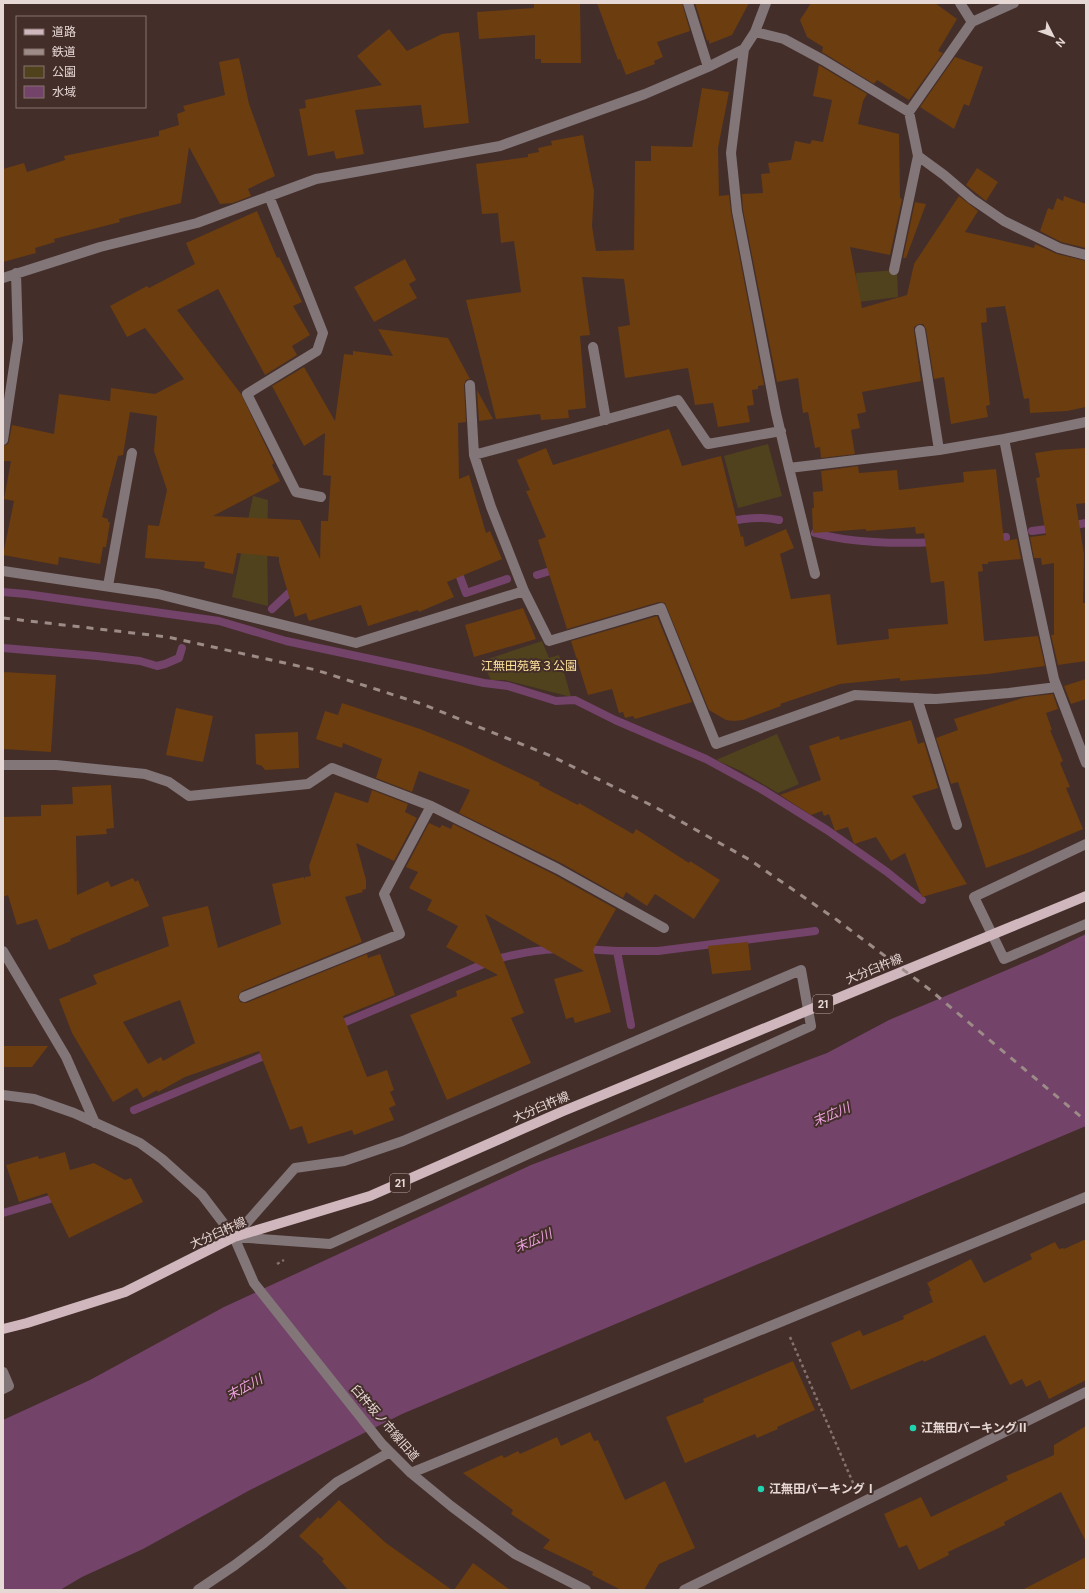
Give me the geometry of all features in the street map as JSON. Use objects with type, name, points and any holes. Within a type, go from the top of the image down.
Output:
[{"type":"main road","name":"大分臼杵線","points":[[3,1329],[27,1323],[125,1292],[234,1237],[370,1196],[561,1112],[1086,896]]},
{"type":"street","points":[[688,3],[708,67]]},
{"type":"street","points":[[766,3],[755,32],[744,49],[731,152],[737,211],[781,431],[815,574]]},
{"type":"street","points":[[960,3],[972,22]]},
{"type":"street","points":[[894,270],[918,156],[910,112],[972,22],[1014,3]]},
{"type":"street","points":[[755,32],[784,39],[823,60],[910,112]]},
{"type":"street","points":[[3,278],[100,247],[197,224],[316,179],[500,146],[645,94],[708,67],[744,49]]},
{"type":"street","points":[[918,156],[944,175],[972,199],[1004,221],[1058,248],[1086,255]]},
{"type":"street","points":[[269,196],[323,333],[317,351],[248,394],[296,492],[321,497]]},
{"type":"street","points":[[3,440],[18,340],[16,273]]},
{"type":"street","points":[[920,330],[939,450]]},
{"type":"street","points":[[593,347],[606,420]]},
{"type":"street","points":[[470,385],[474,455],[491,507],[524,591],[549,640],[661,608],[716,744],[855,696],[936,699],[1009,694],[1057,687]]},
{"type":"street","points":[[474,455],[678,400],[708,444],[781,431]]},
{"type":"street","points":[[789,468],[939,450],[1004,439],[1086,422]]},
{"type":"street","points":[[1004,439],[1054,679],[1086,763]]},
{"type":"street","points":[[108,586],[132,453]]},
{"type":"street","points":[[3,571],[158,594],[356,643],[524,591]]},
{"type":"street","points":[[917,698],[958,825]]},
{"type":"street","points":[[3,765],[56,765],[145,774],[169,782],[189,796],[308,784],[332,768],[431,806],[558,869],[664,928]]},
{"type":"street","points":[[244,996],[400,934],[384,894],[431,806]]},
{"type":"street","points":[[1086,844],[974,897],[1004,959],[1086,924]]},
{"type":"street","points":[[3,951],[66,1057],[95,1123]]},
{"type":"street","points":[[801,970],[811,1026],[330,1244],[234,1237],[295,1168],[344,1161],[403,1141],[801,970]]},
{"type":"street","name":"臼杵坂ノ市線旧道","points":[[3,1095],[40,1101],[74,1113],[140,1143],[162,1159],[202,1195],[234,1237],[254,1283],[382,1444],[411,1473],[451,1506],[515,1554],[586,1590]]},
{"type":"street","points":[[411,1473],[1086,1197]]},
{"type":"street","points":[[3,1372],[9,1386],[3,1389]]},
{"type":"street","points":[[684,1590],[1086,1392]]},
{"type":"street","points":[[198,1590],[235,1565],[337,1482],[390,1452]]},
{"type":"path","points":[[783,1320],[862,1502]]},
{"type":"green space","points":[[897,270],[898,297],[858,302],[856,273]]},
{"type":"green space","points":[[768,444],[782,496],[738,508],[724,456]]},
{"type":"green space","points":[[253,496],[268,500],[268,606],[232,597]]},
{"type":"green space","name":"江無田苑第３公園","points":[[542,641],[549,658],[559,655],[571,697],[505,680],[491,680],[482,661]]},
{"type":"green space","points":[[777,734],[799,784],[778,793],[741,771],[716,760]]},
{"type":"water","name":"末広川","points":[[1086,934],[1086,1126],[402,1414],[250,1490],[143,1549],[82,1577],[60,1590],[3,1590],[3,1420],[90,1380],[224,1307],[531,1165],[827,1053],[889,1020],[1042,955]]},
{"type":"building","points":[[534,3],[580,3],[581,63],[541,63],[541,59],[535,59],[535,35],[479,39],[477,12],[534,8]]},
{"type":"building","points":[[597,3],[682,3],[690,31],[657,42],[663,57],[654,61],[655,64],[626,75],[620,59],[618,60]]},
{"type":"building","points":[[695,3],[749,3],[732,35],[709,44],[709,40],[707,41]]},
{"type":"building","points":[[811,3],[935,3],[957,19],[938,51],[943,53],[909,100],[877,80],[874,84],[822,52],[823,47],[807,37],[800,20]]},
{"type":"building","points":[[389,29],[407,51],[442,34],[459,32],[469,123],[424,128],[421,105],[355,110],[364,154],[336,159],[334,151],[308,156],[299,109],[306,108],[305,100],[382,85],[357,56]]},
{"type":"building","points":[[955,57],[983,67],[969,106],[964,104],[954,129],[920,107]]},
{"type":"building","points":[[239,58],[249,104],[275,176],[248,189],[251,196],[233,203],[220,204],[189,147],[181,203],[119,219],[120,222],[54,239],[55,242],[35,248],[36,253],[3,262],[3,169],[24,163],[27,172],[65,160],[64,156],[159,136],[159,131],[179,125],[177,114],[185,111],[183,106],[225,95],[219,62]]},
{"type":"building","points":[[819,65],[867,94],[863,101],[858,124],[899,134],[900,198],[902,199],[890,255],[850,247],[862,308],[907,295],[914,264],[959,196],[978,211],[965,232],[1034,248],[1035,244],[1057,254],[1086,261],[1086,407],[1067,411],[1030,413],[1029,398],[1024,399],[1005,306],[986,308],[987,322],[981,323],[990,405],[986,406],[988,417],[951,424],[944,377],[934,379],[926,329],[923,324],[919,324],[914,327],[914,331],[921,381],[862,392],[866,412],[857,414],[860,428],[851,430],[855,454],[821,458],[820,447],[815,448],[808,412],[803,413],[798,378],[777,382],[743,210],[742,194],[763,193],[761,174],[770,173],[768,163],[791,160],[795,141],[810,144],[812,140],[823,142],[832,100],[813,96]]},
{"type":"building","points":[[702,88],[729,92],[718,148],[719,196],[729,195],[764,385],[758,386],[758,389],[752,390],[754,405],[747,406],[750,422],[718,427],[713,403],[695,405],[688,368],[625,378],[618,327],[630,325],[624,279],[582,277],[590,335],[580,336],[586,408],[568,410],[569,418],[541,420],[540,414],[496,419],[466,300],[521,292],[514,241],[501,243],[498,213],[482,214],[476,164],[528,157],[528,154],[539,152],[538,148],[552,145],[551,141],[583,135],[594,191],[592,226],[596,251],[634,250],[635,161],[651,161],[651,146],[692,147]]},
{"type":"building","points":[[977,168],[998,182],[986,201],[966,185]]},
{"type":"building","points":[[1064,196],[1086,204],[1086,248],[1061,242],[1040,231],[1048,208],[1053,210],[1057,198],[1063,201]]},
{"type":"building","points":[[915,202],[926,204],[906,258],[903,258]]},
{"type":"building","points":[[257,211],[277,258],[279,257],[302,302],[293,306],[310,335],[292,346],[297,355],[265,375],[218,289],[177,310],[241,394],[274,463],[272,465],[280,481],[213,516],[300,520],[320,559],[321,521],[328,521],[331,476],[323,475],[325,433],[304,446],[272,386],[304,367],[335,421],[344,354],[353,355],[353,351],[393,356],[378,329],[448,338],[470,379],[466,380],[464,385],[466,422],[458,423],[459,479],[469,475],[486,533],[490,531],[502,559],[447,582],[454,597],[419,612],[418,610],[368,626],[361,605],[309,621],[306,613],[295,617],[279,562],[279,557],[237,553],[233,574],[204,568],[205,562],[145,558],[148,525],[159,526],[167,490],[154,451],[157,416],[130,412],[123,455],[118,456],[102,517],[108,519],[108,522],[110,522],[106,547],[103,547],[100,564],[59,557],[58,565],[3,555],[14,501],[4,499],[11,461],[3,461],[3,446],[8,444],[12,425],[54,434],[59,394],[110,401],[111,388],[155,394],[184,379],[145,328],[127,337],[110,306],[147,286],[149,288],[195,264],[186,243]]},
{"type":"building","points":[[405,259],[416,280],[409,284],[417,298],[374,322],[354,287]]},
{"type":"building","points":[[477,390],[493,419],[479,421]]},
{"type":"building","points":[[669,429],[682,466],[721,456],[741,537],[743,536],[745,547],[786,529],[794,548],[780,554],[791,599],[830,594],[837,645],[889,639],[888,629],[948,624],[944,581],[931,583],[924,533],[916,534],[915,527],[813,533],[813,492],[823,491],[821,471],[858,466],[859,473],[897,470],[899,490],[964,482],[963,472],[996,469],[1004,541],[1017,539],[1021,559],[988,562],[988,564],[982,564],[983,571],[978,572],[984,641],[1038,636],[1045,666],[988,674],[900,681],[900,678],[840,684],[780,704],[781,706],[743,720],[734,721],[726,720],[709,710],[665,603],[659,602],[567,629],[538,540],[546,537],[526,491],[530,490],[517,460],[546,448],[553,465]]},
{"type":"building","points":[[1086,448],[1086,503],[1076,504],[1084,554],[1083,603],[1086,603],[1086,661],[1058,665],[1051,635],[1054,635],[1054,563],[1042,565],[1041,558],[1034,558],[1030,537],[1046,535],[1036,478],[1040,477],[1035,453]]},
{"type":"building","points":[[523,608],[536,639],[474,657],[465,625]]},
{"type":"building","points":[[657,616],[692,702],[635,719],[633,716],[625,718],[623,712],[619,713],[612,689],[588,695],[571,641]]},
{"type":"building","points":[[3,672],[56,675],[51,752],[3,749]]},
{"type":"building","points":[[1086,679],[1086,699],[1071,704],[1064,686]]},
{"type":"building","points":[[1053,694],[1058,709],[1046,713],[1052,730],[1050,730],[1063,761],[1060,763],[1070,787],[1066,788],[1083,829],[1027,853],[986,868],[958,782],[951,784],[936,738],[958,730],[954,719],[1026,697]]},
{"type":"building","points":[[342,703],[420,729],[462,746],[540,783],[539,785],[578,805],[579,803],[633,834],[636,829],[689,863],[690,861],[720,880],[694,919],[655,894],[647,906],[626,892],[623,898],[561,863],[459,813],[470,790],[419,771],[412,792],[376,778],[382,759],[343,743],[342,748],[316,739],[325,711],[338,715]]},
{"type":"building","points":[[176,708],[213,716],[203,762],[166,755]]},
{"type":"building","points":[[911,720],[918,744],[924,742],[938,788],[912,796],[967,884],[922,897],[905,853],[891,861],[876,837],[854,844],[848,827],[835,831],[829,814],[824,816],[822,811],[811,815],[780,795],[821,780],[809,746],[839,736],[840,740]]},
{"type":"building","points":[[298,732],[299,768],[265,770],[262,766],[256,764],[255,734]]},
{"type":"building","points":[[111,785],[114,828],[106,829],[107,834],[76,836],[77,895],[108,881],[111,887],[133,878],[135,882],[138,880],[149,906],[70,939],[71,941],[49,950],[37,919],[17,925],[8,895],[3,897],[3,817],[41,816],[41,805],[73,804],[72,787]]},
{"type":"building","points":[[372,790],[408,804],[405,812],[417,818],[394,861],[356,843],[366,880],[366,889],[362,890],[363,892],[345,897],[362,942],[242,991],[238,996],[240,1002],[246,1003],[367,954],[368,958],[380,954],[395,995],[343,1016],[367,1077],[387,1070],[394,1090],[390,1092],[396,1105],[389,1108],[394,1120],[354,1135],[352,1130],[308,1144],[302,1126],[290,1130],[259,1051],[185,1077],[158,1092],[157,1090],[143,1098],[137,1088],[113,1102],[72,1033],[59,999],[97,984],[93,975],[169,946],[162,917],[208,906],[218,948],[281,924],[272,884],[304,877],[304,880],[305,877],[311,876],[309,866],[335,792],[368,803]],"holes":[[[180,1000],[195,1043],[163,1061],[161,1057],[148,1064],[123,1022]]]},
{"type":"building","points":[[429,823],[440,828],[442,825],[451,829],[453,824],[555,875],[616,909],[593,950],[611,1012],[575,1023],[573,1017],[566,1019],[554,979],[584,971],[485,914],[524,1013],[511,1018],[531,1063],[447,1100],[410,1015],[457,996],[456,991],[498,975],[446,947],[458,926],[427,910],[432,900],[409,888],[418,872],[406,867]]},
{"type":"building","points":[[748,942],[751,970],[712,974],[708,946]]},
{"type":"building","points":[[3,1046],[48,1046],[32,1067],[3,1067]]},
{"type":"building","points":[[65,1152],[70,1170],[94,1163],[125,1180],[131,1178],[143,1202],[69,1238],[47,1193],[19,1202],[6,1165],[38,1156],[39,1159]]},
{"type":"building","points":[[1086,1239],[1086,1380],[1049,1399],[1040,1380],[1026,1387],[1022,1379],[1010,1385],[985,1335],[924,1362],[923,1360],[851,1390],[831,1343],[860,1330],[863,1336],[904,1319],[903,1316],[933,1302],[929,1291],[931,1291],[927,1283],[971,1259],[984,1283],[1032,1259],[1030,1254],[1055,1242],[1059,1249],[1064,1249]]},
{"type":"building","points":[[793,1361],[815,1410],[777,1427],[778,1429],[757,1438],[755,1434],[685,1463],[666,1417],[704,1402],[703,1399]]},
{"type":"building","points":[[1086,1426],[1086,1542],[1061,1492],[1004,1522],[1005,1525],[948,1552],[949,1555],[919,1570],[907,1545],[899,1548],[884,1514],[921,1497],[931,1517],[1008,1480],[1006,1476],[1054,1455],[1054,1445]]},
{"type":"building","points":[[590,1432],[594,1441],[598,1440],[625,1500],[665,1481],[695,1548],[659,1564],[644,1590],[621,1590],[592,1575],[593,1572],[543,1548],[550,1540],[511,1514],[513,1510],[463,1473],[502,1455],[504,1458],[518,1451],[520,1454],[557,1437],[561,1446]]},
{"type":"building","points":[[339,1500],[386,1543],[452,1590],[348,1590],[322,1561],[324,1559],[299,1536],[318,1517],[320,1519]]},
{"type":"building","points":[[1086,1557],[1086,1590],[1022,1590]]},
{"type":"building","points":[[473,1563],[510,1590],[454,1590]]},
{"type":"waterway","points":[[727,522],[753,518],[779,520]]},
{"type":"waterway","points":[[1069,526],[1086,523]]},
{"type":"waterway","points":[[1032,531],[1055,528]]},
{"type":"waterway","points":[[815,533],[859,541],[906,543],[935,542]]},
{"type":"waterway","points":[[993,539],[1006,537]]},
{"type":"waterway","points":[[456,566],[466,593],[507,579]]},
{"type":"waterway","points":[[537,575],[557,569]]},
{"type":"waterway","points":[[272,609],[297,587]]},
{"type":"waterway","points":[[3,592],[219,621],[286,641],[484,683],[508,686],[556,701],[575,700],[615,720],[706,759],[761,789],[827,830],[887,872],[922,900]]},
{"type":"waterway","points":[[3,648],[140,661],[157,666],[179,658],[182,648]]},
{"type":"waterway","points":[[583,949],[658,951],[815,931]]},
{"type":"waterway","points":[[336,1026],[493,960],[541,950],[558,949]]},
{"type":"waterway","points":[[617,951],[631,1025]]},
{"type":"waterway","points":[[134,1110],[271,1053]]},
{"type":"waterway","points":[[3,1213],[60,1196]]},
{"type":"railway","points":[[3,618],[168,637],[316,670],[422,704],[551,756],[655,807],[750,860],[837,920],[929,989],[1086,1121]]},
{"type":"place","name":"江無田パーキングⅡ","points":[[913,1428]]},
{"type":"place","name":"江無田パーキングⅠ","points":[[761,1489]]}]
